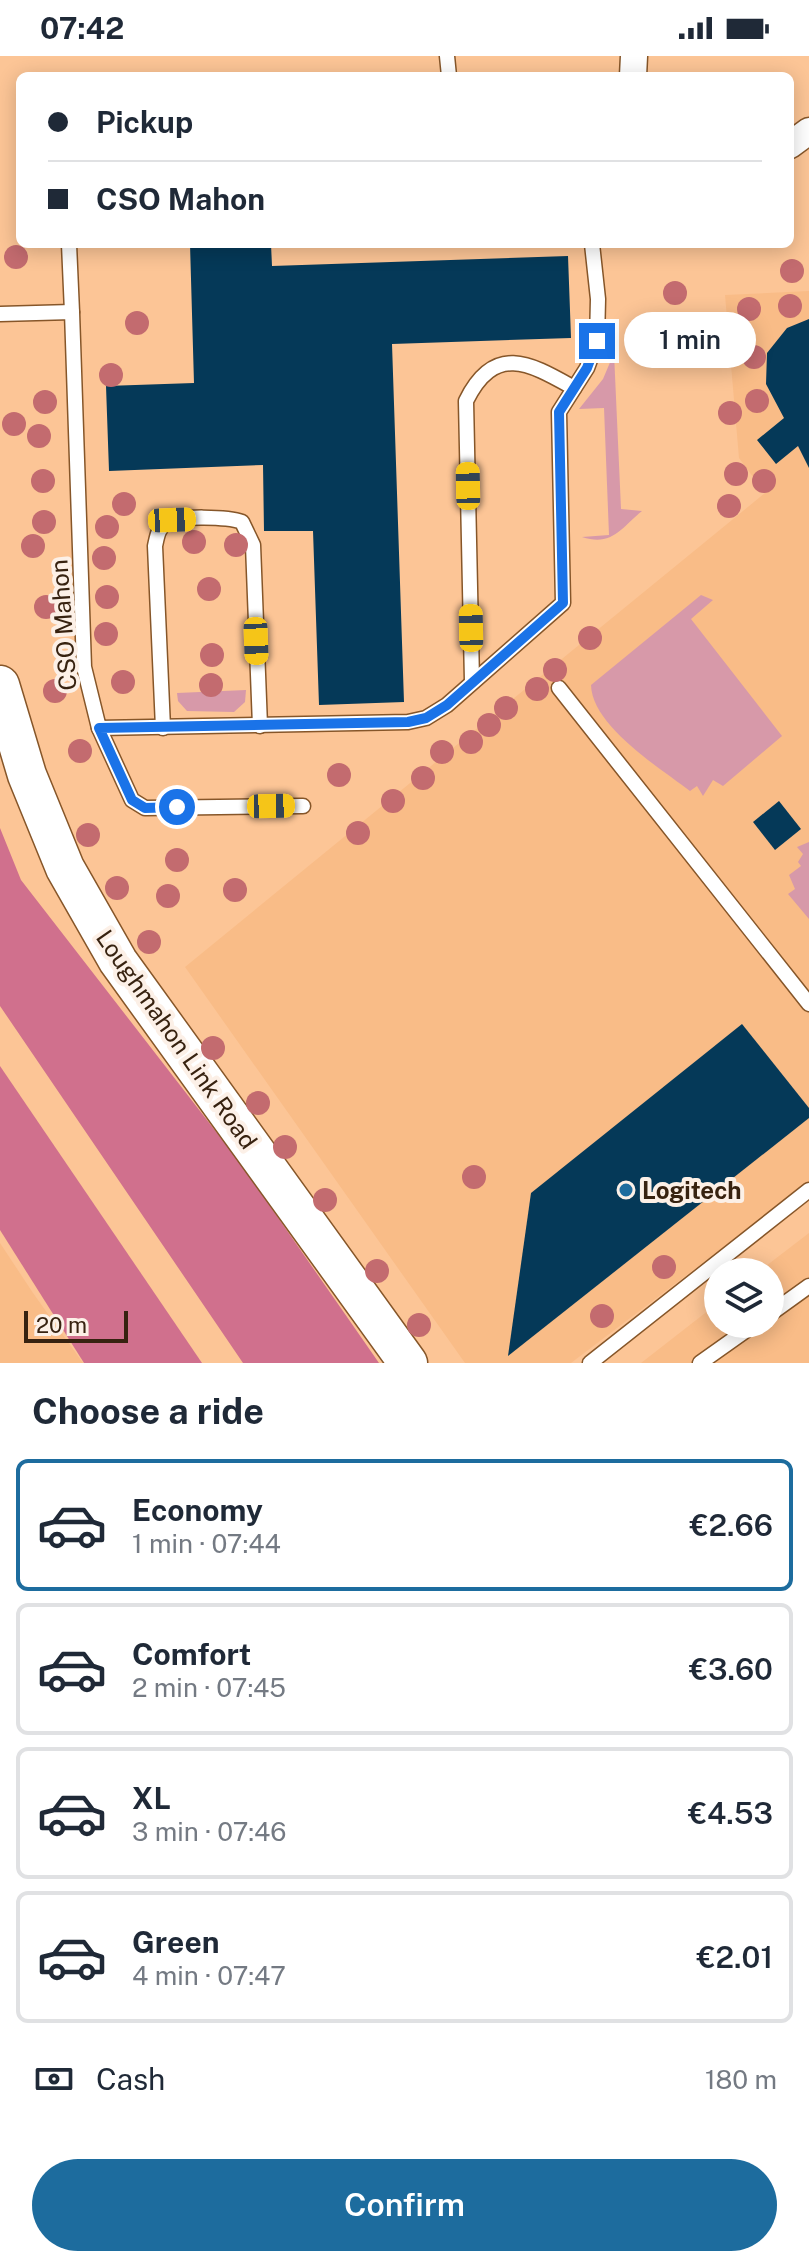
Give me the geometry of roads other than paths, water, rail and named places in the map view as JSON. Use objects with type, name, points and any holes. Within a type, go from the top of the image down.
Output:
[{"type":"main road","name":"Loughmahon Link Road","points":[[0,685],[27,775],[65,868],[118,961],[408,1363]]},
{"type":"lane","name":"CSO Mahon","points":[[69,248],[84,667],[99,728],[132,800],[145,808],[303,806]]},
{"type":"lane","points":[[99,728],[408,722],[426,718],[447,705],[563,603],[559,412],[594,354],[597,341],[598,299],[592,248]]},
{"type":"lane","points":[[0,314],[72,312]]},
{"type":"lane","points":[[472,681],[466,401],[483,375],[514,363],[529,363],[574,388]]},
{"type":"lane","points":[[163,728],[155,546],[158,533],[163,524],[172,520],[231,518],[242,522],[253,545],[260,726]]},
{"type":"lane","points":[[559,688],[809,1004]]},
{"type":"lane","points":[[590,1363],[809,1190]]},
{"type":"lane","points":[[784,1304],[809,1286]]},
{"type":"lane","points":[[700,1363],[735,1338]]},
{"type":"place","name":"Logitech","points":[[626,1190]]}]
